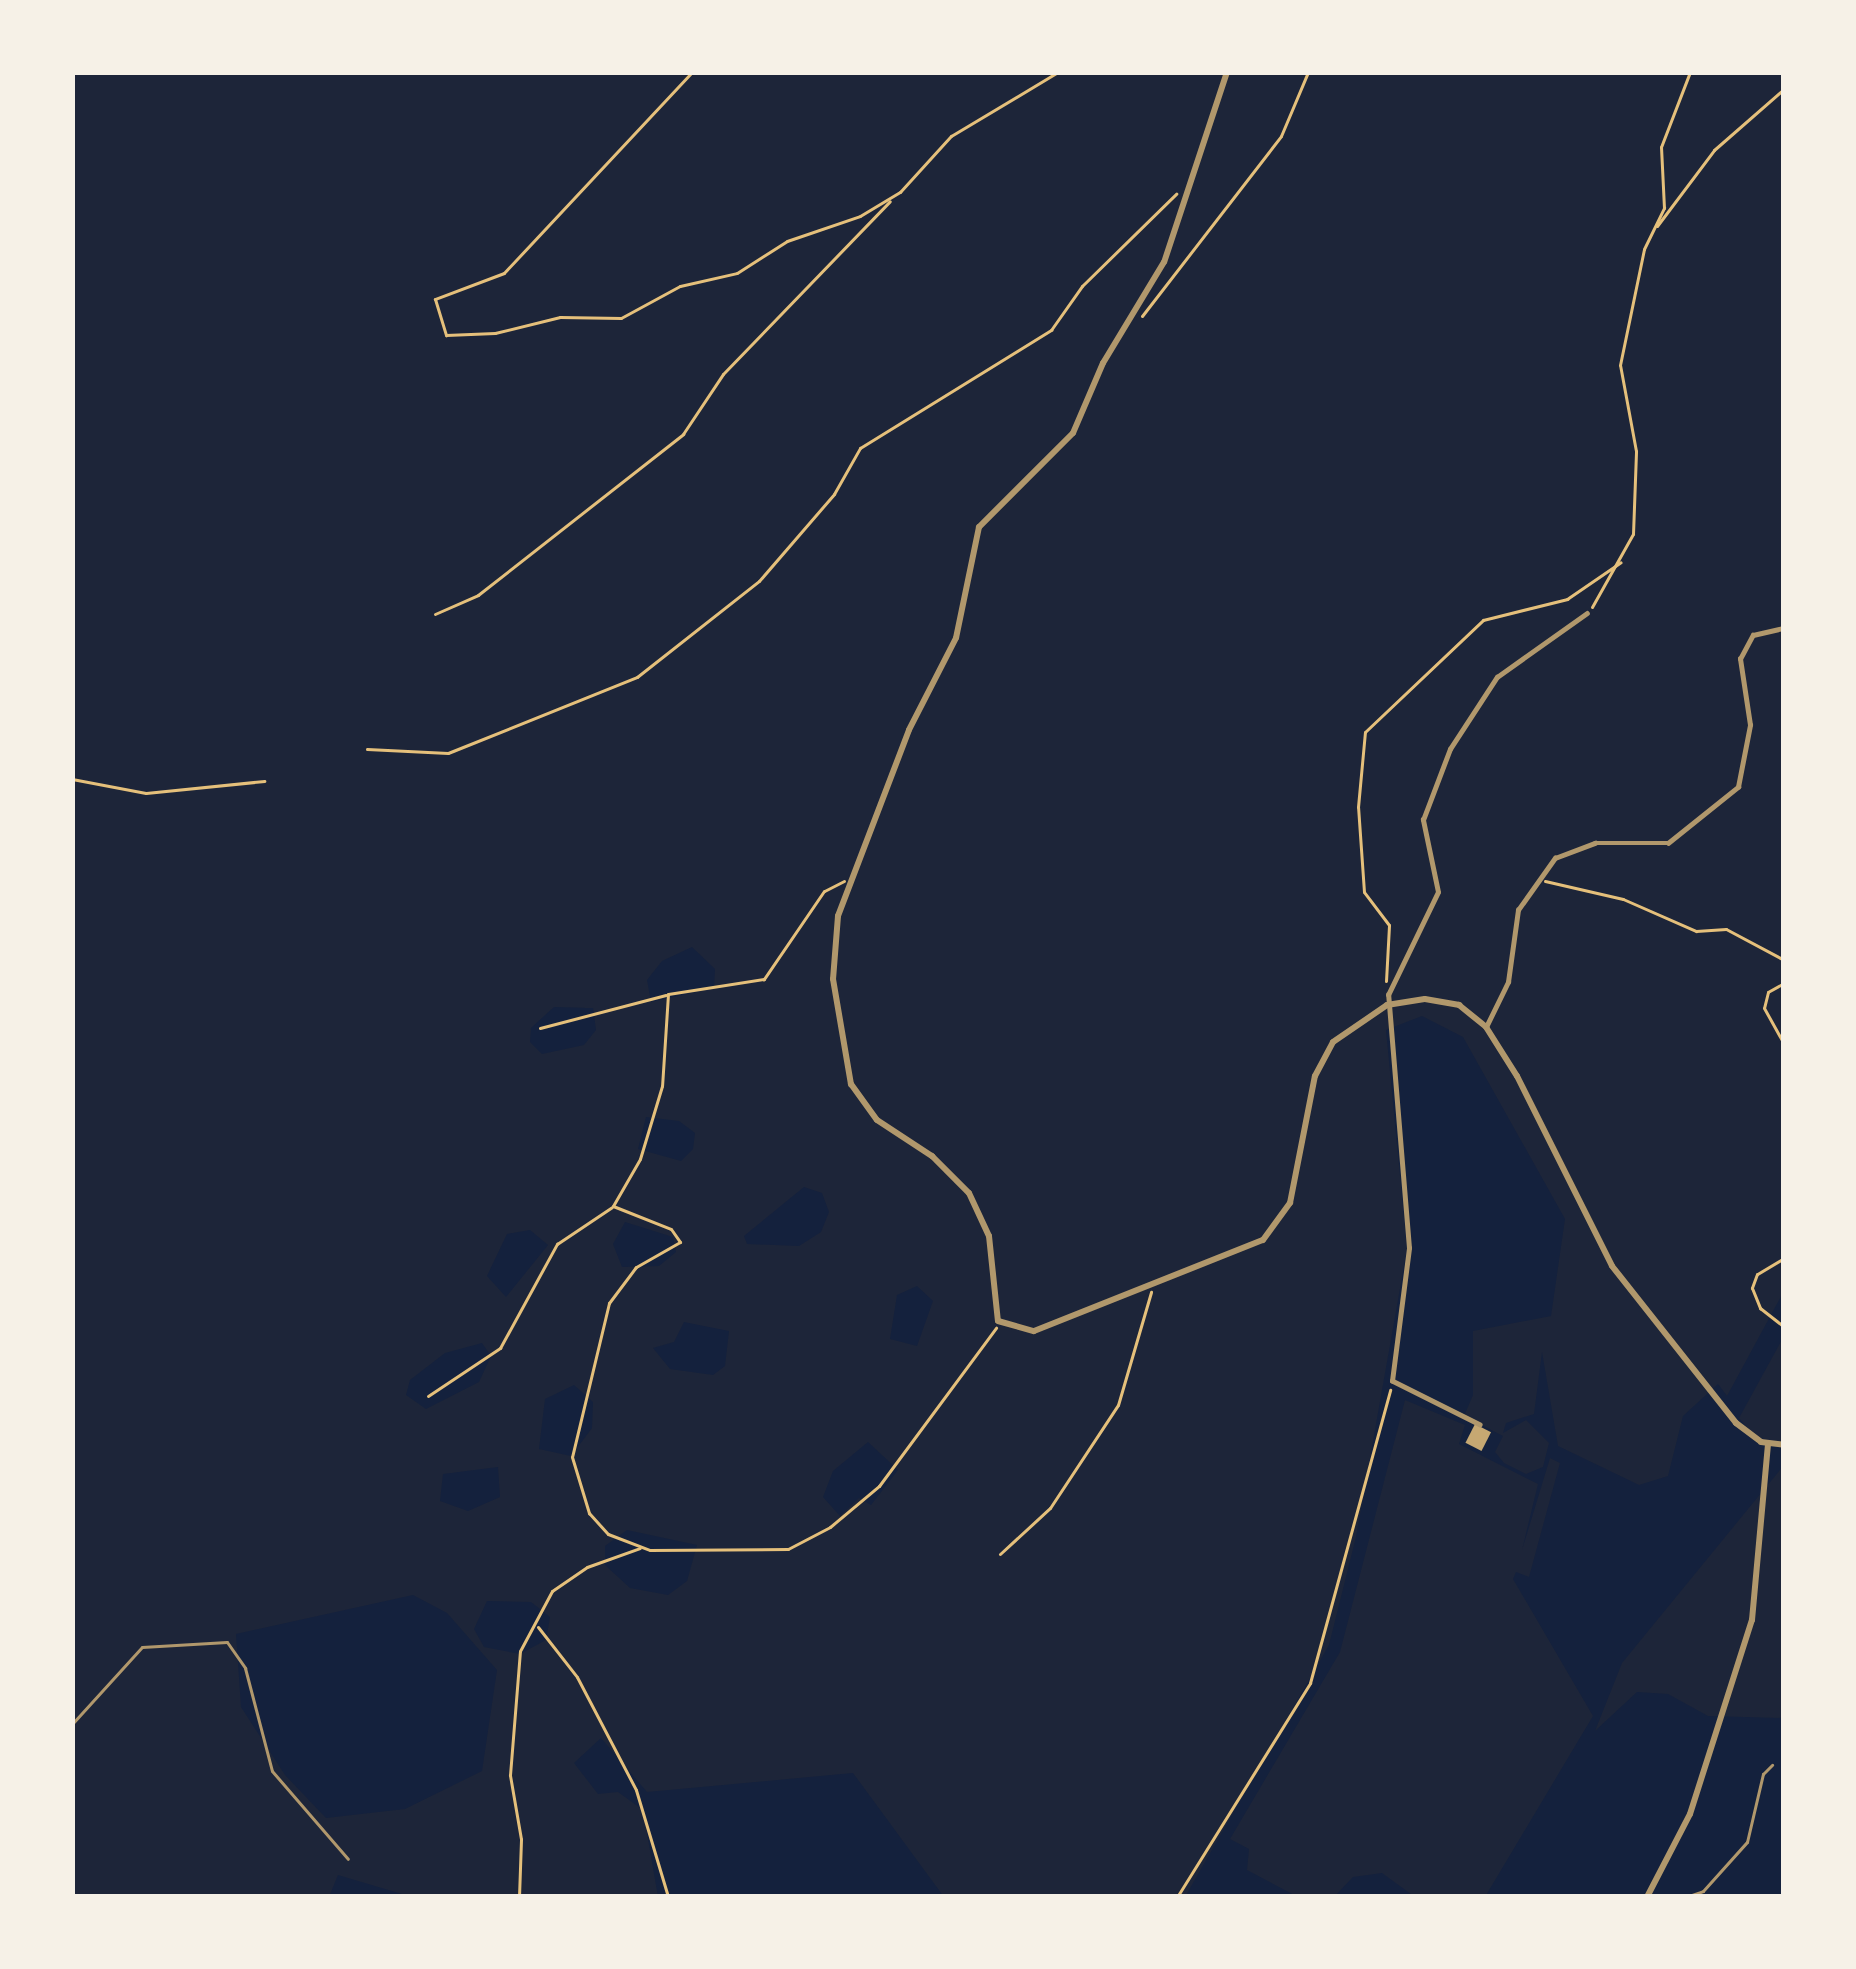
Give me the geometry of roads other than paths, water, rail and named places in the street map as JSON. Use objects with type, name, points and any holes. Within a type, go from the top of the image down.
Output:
[{"type":"street","points":[[1227,72],[1164,262],[1063,447],[998,501],[979,527],[949,656],[909,730],[849,879],[832,955],[851,1084],[877,1120],[949,1168],[969,1193],[989,1236],[993,1301],[1004,1328],[1034,1331],[1249,1248],[1275,1228],[1296,1187],[1318,1064],[1344,1030],[1387,1005],[1443,1000],[1486,1027],[1558,1149],[1612,1266],[1736,1423],[1768,1444],[1784,1445]]},
{"type":"street","points":[[1480,1425],[1392,1381],[1409,1248],[1388,994],[1438,892],[1423,820],[1450,749],[1497,676],[1587,613]]},
{"type":"street","points":[[1486,1027],[1508,982],[1518,910],[1538,879],[1579,846],[1668,843],[1726,800],[1749,756],[1738,669],[1744,646],[1759,632],[1784,628]]},
{"type":"street","points":[[1648,1896],[1690,1814],[1752,1620],[1768,1444]]},
{"type":"lane","points":[[72,1724],[142,1647],[227,1642],[245,1668],[272,1771],[348,1859]]},
{"type":"lane","points":[[1686,1897],[1703,1891],[1747,1842],[1762,1774],[1772,1765]]}]
